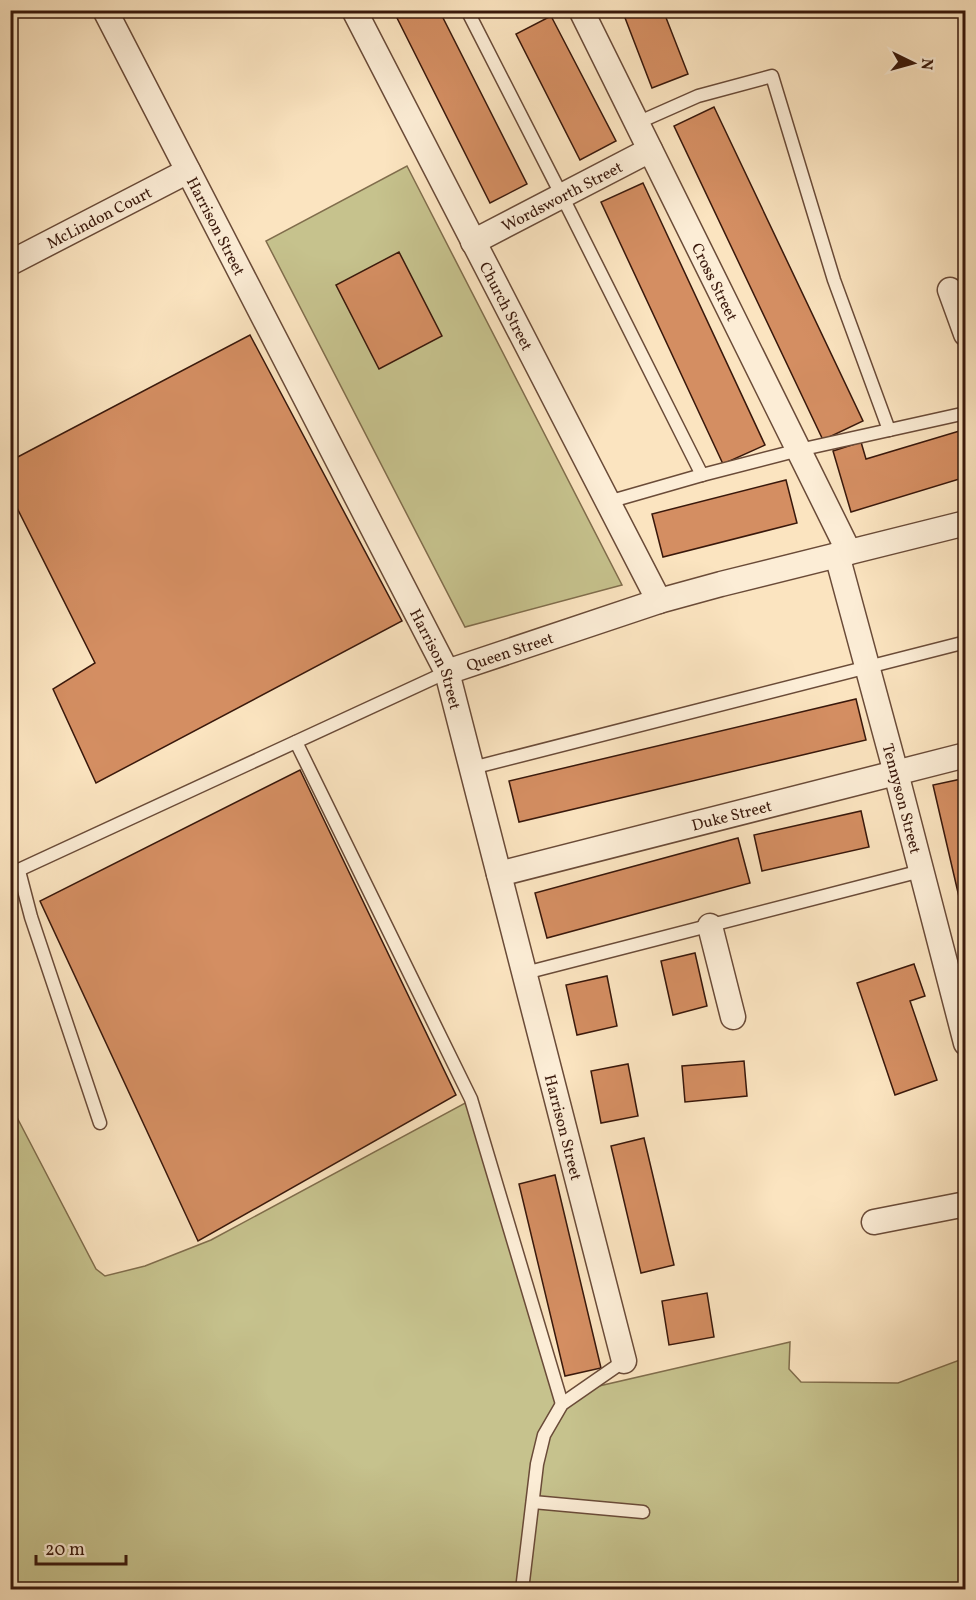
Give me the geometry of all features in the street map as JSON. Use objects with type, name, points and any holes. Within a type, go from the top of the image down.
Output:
[{"type":"street","name":"Harrison Street","points":[[105,10],[447,672],[624,1361]]},
{"type":"street","name":"Church Street","points":[[354,10],[659,601]]},
{"type":"street","name":"Cross Street","points":[[581,10],[799,450],[843,554]]},
{"type":"street","name":"Wordsworth Street","points":[[473,242],[650,150]]},
{"type":"street","name":"McLindon Court","points":[[10,263],[188,171]]},
{"type":"street","points":[[958,287],[966,334]]},
{"type":"street","name":"Queen Street","points":[[447,672],[659,601],[966,522]]},
{"type":"street","name":"Tennyson Street","points":[[843,554],[867,667],[966,1043]]},
{"type":"street","name":"Duke Street","points":[[499,874],[966,755]]},
{"type":"street","points":[[710,926],[734,1017]]},
{"type":"street","points":[[874,1222],[966,1203]]},
{"type":"lane","points":[[467,10],[702,475]]},
{"type":"lane","points":[[637,123],[698,96],[772,76],[834,280],[889,430]]},
{"type":"lane","points":[[608,502],[799,450],[966,413]]},
{"type":"lane","points":[[472,768],[966,642]]},
{"type":"lane","name":"Queen Street","points":[[15,872],[447,672]]},
{"type":"lane","points":[[296,742],[471,1099],[562,1404]]},
{"type":"lane","points":[[15,872],[100,1124]]},
{"type":"lane","points":[[525,974],[921,872]]},
{"type":"lane","points":[[522,1590],[537,1464],[544,1435],[562,1404],[624,1361]]},
{"type":"lane","points":[[533,1502],[643,1512]]},
{"type":"shaded area","points":[[407,166],[622,585],[465,627],[266,241]]},
{"type":"shaded area","points":[[467,1102],[564,1394],[790,1342],[789,1369],[801,1382],[898,1383],[965,1358],[965,1589],[11,1589],[10,1104],[96,1269],[105,1276],[145,1266],[211,1240]]},
{"type":"building","points":[[393,10],[439,10],[527,184],[490,203]]},
{"type":"building","points":[[622,10],[663,10],[688,74],[652,88]]},
{"type":"building","points":[[551,16],[616,141],[580,160],[516,34]]},
{"type":"building","points":[[714,107],[863,421],[823,440],[674,126]]},
{"type":"building","points":[[643,183],[765,445],[723,464],[601,202]]},
{"type":"building","points":[[399,252],[442,336],[379,369],[336,285]]},
{"type":"building","points":[[250,335],[402,621],[96,783],[53,689],[95,663],[10,494],[10,461]]},
{"type":"building","points":[[966,429],[966,477],[851,512],[833,451],[861,442],[866,459]]},
{"type":"building","points":[[786,480],[797,523],[663,557],[652,514]]},
{"type":"building","points":[[856,699],[866,740],[519,822],[509,781]]},
{"type":"building","points":[[300,770],[456,1095],[198,1241],[40,901]]},
{"type":"building","points":[[966,778],[966,927],[933,785]]},
{"type":"building","points":[[861,811],[869,847],[762,871],[754,835]]},
{"type":"building","points":[[738,838],[750,883],[547,938],[535,893]]},
{"type":"building","points":[[695,953],[707,1006],[673,1015],[661,961]]},
{"type":"building","points":[[914,964],[925,996],[910,1001],[937,1080],[895,1095],[857,983]]},
{"type":"building","points":[[607,976],[617,1026],[577,1035],[566,985]]},
{"type":"building","points":[[744,1061],[747,1096],[685,1102],[682,1066]]},
{"type":"building","points":[[628,1064],[638,1116],[601,1123],[591,1071]]},
{"type":"building","points":[[644,1138],[674,1265],[641,1273],[611,1146]]},
{"type":"building","points":[[555,1175],[601,1368],[565,1376],[519,1184]]},
{"type":"building","points":[[707,1293],[714,1337],[669,1345],[662,1301]]}]
